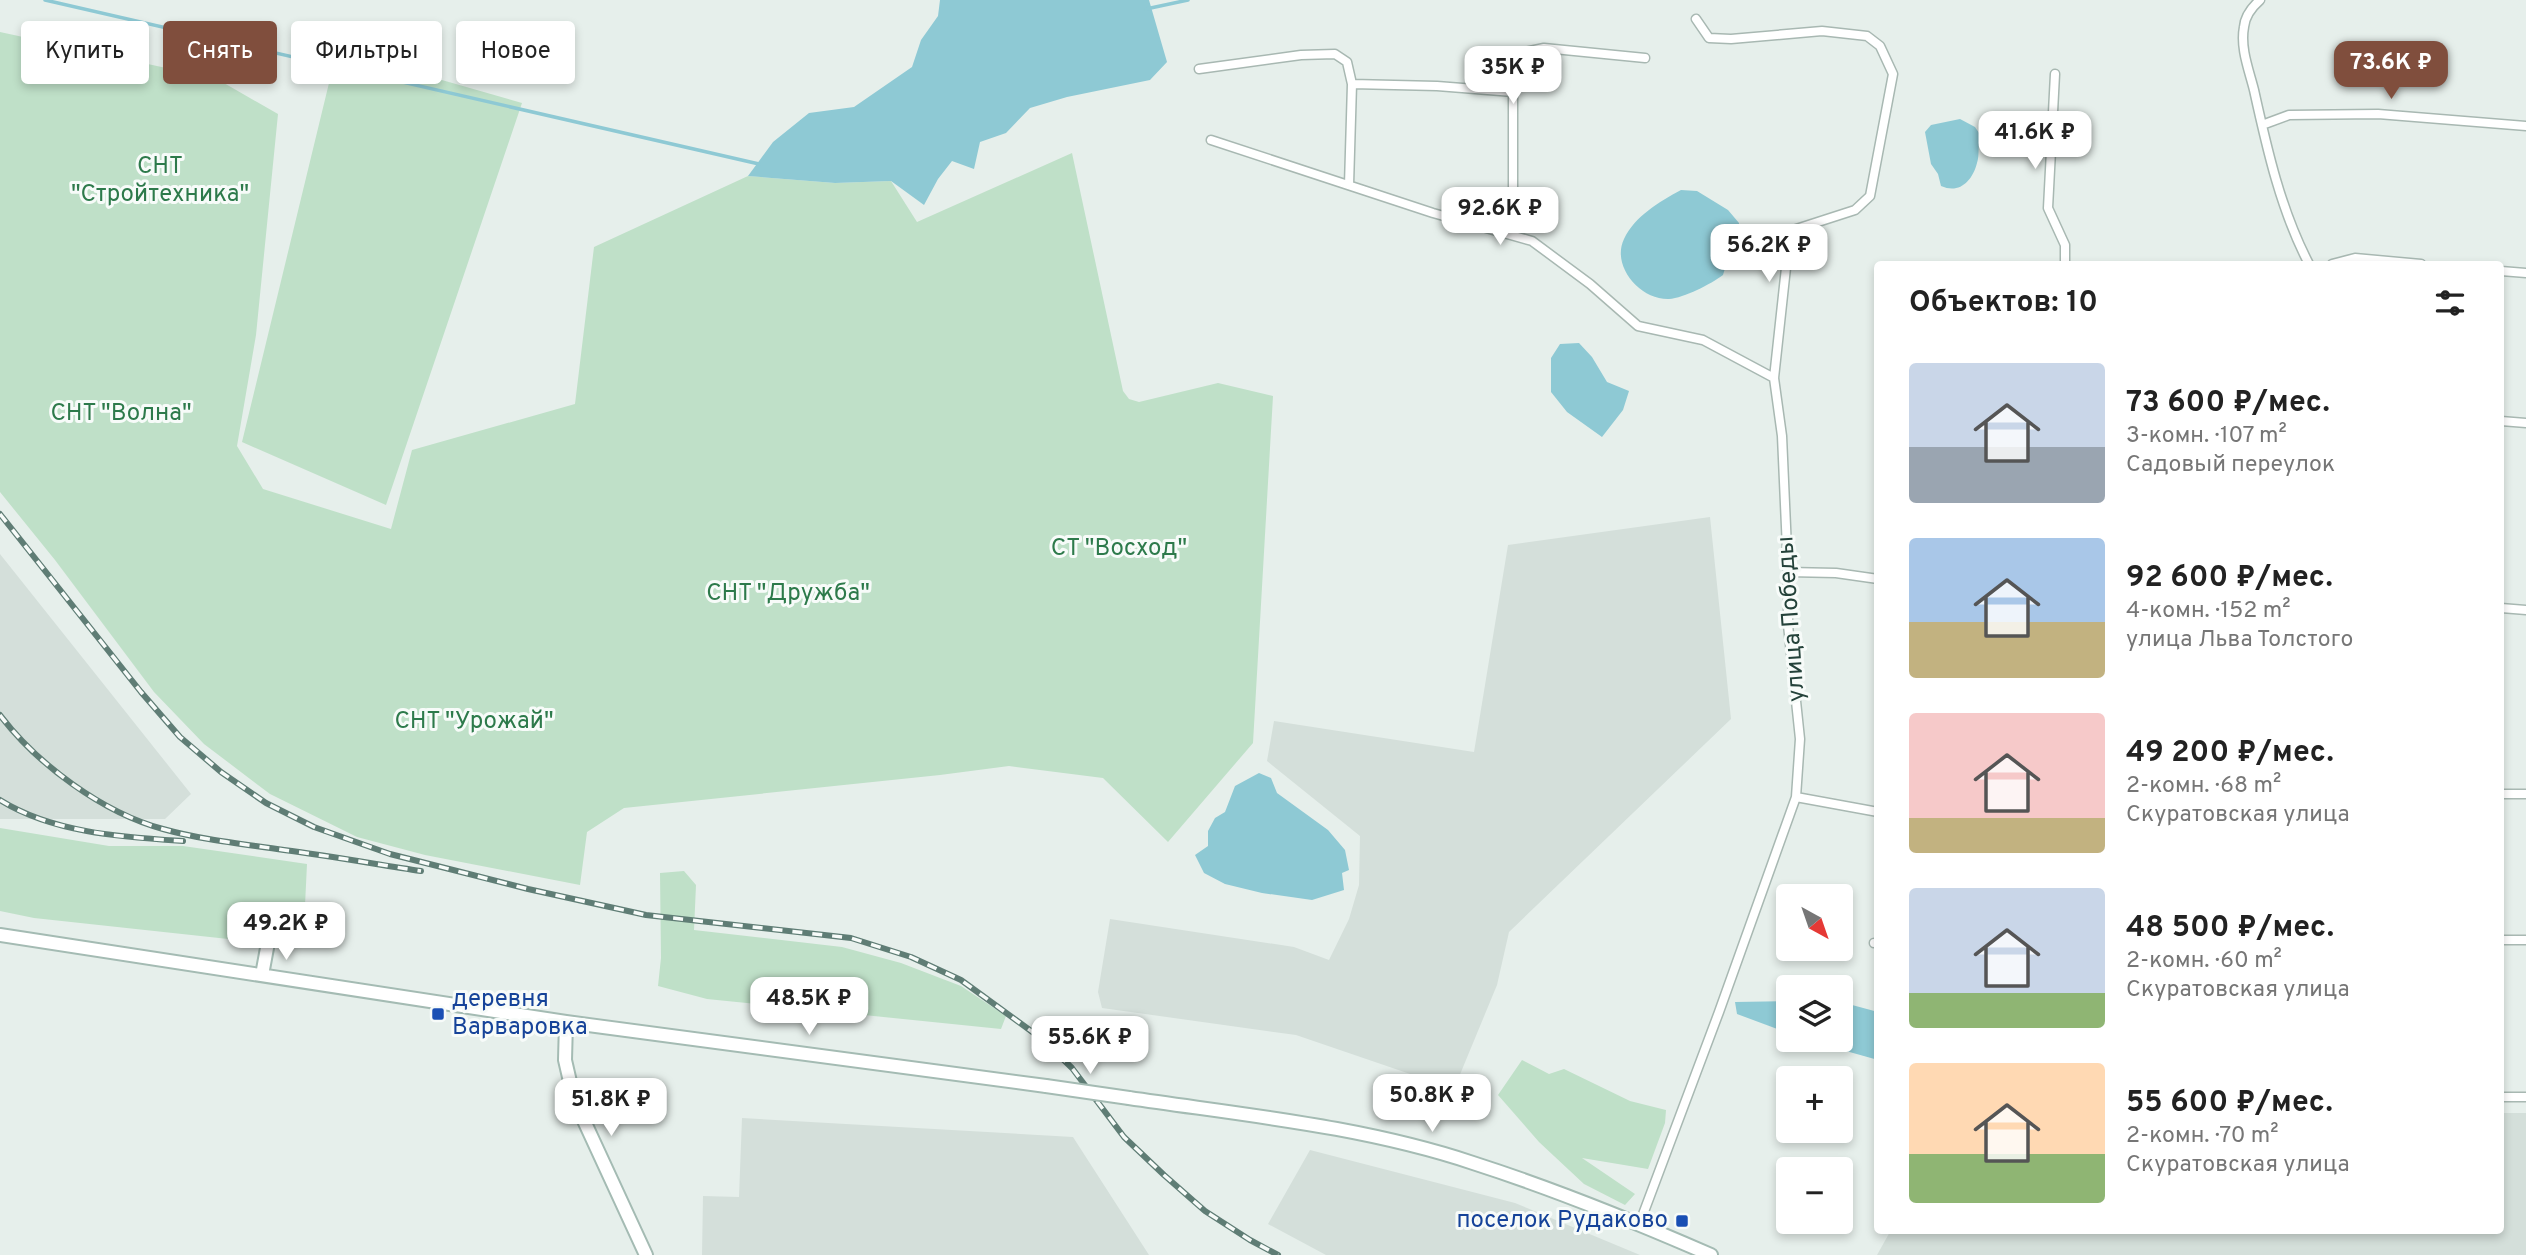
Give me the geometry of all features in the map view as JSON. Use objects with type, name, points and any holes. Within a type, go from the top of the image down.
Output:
[{"type":"street","points":[[2260,0],[2251,8],[2244,25],[2243,47],[2262,125],[2295,237],[2307,261]]},
{"type":"street","name":"улица Победы","points":[[1639,1225],[1796,797],[1801,739],[1788,625],[1783,436],[1774,378],[1790,231],[1855,211],[1870,196],[1893,74],[1880,46],[1867,36],[1822,31],[1731,40],[1709,38],[1696,19]]},
{"type":"street","points":[[1513,235],[1513,92],[1515,69],[1525,52],[1544,48],[1645,58]]},
{"type":"street","points":[[1199,69],[1301,55],[1335,54],[1347,62],[1352,84],[1349,185]]},
{"type":"street","points":[[2055,74],[2048,208],[2065,245],[2065,261]]},
{"type":"street","points":[[1352,84],[1437,86],[1513,92]]},
{"type":"street","points":[[2262,125],[2289,115],[2378,114],[2526,126]]},
{"type":"street","points":[[1211,140],[1433,213],[1532,241],[1638,326],[1703,340],[1774,378]]},
{"type":"street","points":[[2344,261],[2355,258],[2388,261]]},
{"type":"street","points":[[2504,271],[2526,274]]},
{"type":"street","points":[[2504,421],[2526,423]]},
{"type":"street","points":[[1788,572],[1836,573],[1874,578]]},
{"type":"street","points":[[2504,608],[2526,610]]},
{"type":"street","points":[[2504,794],[2526,794]]},
{"type":"street","points":[[1796,797],[1874,810]]},
{"type":"street","points":[[0,935],[566,1022],[1046,1086],[1305,1124],[1416,1147],[1473,1163],[1711,1255]]},
{"type":"street","points":[[2504,940],[2526,940]]},
{"type":"street","points":[[262,975],[267,948]]},
{"type":"street","points":[[566,1022],[565,1060],[574,1098],[646,1255]]},
{"type":"street","points":[[2504,1097],[2526,1097]]},
{"type":"shaded area","points":[[1710,517],[1731,719],[1509,932],[1497,985],[1454,1089],[1296,1035],[1102,1008],[1098,992],[1110,919],[1294,947],[1329,960],[1349,919],[1359,885],[1360,836],[1267,761],[1274,721],[1474,752],[1508,545]]},
{"type":"shaded area","points":[[0,554],[191,794],[165,819],[0,819]]},
{"type":"shaded area","points":[[2504,1113],[2526,1113],[2526,1255],[1877,1255],[1889,1234],[2504,1234]]},
{"type":"shaded area","points":[[742,1118],[1073,1137],[1149,1255],[702,1255],[703,1196],[739,1197]]},
{"type":"shaded area","points":[[1310,1150],[1515,1203],[1640,1255],[1326,1255],[1268,1224]]},
{"type":"green space","points":[[0,32],[21,37],[21,84],[149,84],[149,64],[163,67],[163,84],[226,84],[278,114],[256,335],[237,446],[263,489],[391,529],[412,450],[575,404],[594,247],[748,176],[835,183],[891,181],[917,222],[1072,153],[1123,391],[1129,399],[1139,402],[1218,383],[1273,396],[1253,743],[1168,842],[1103,778],[1009,766],[624,808],[587,832],[580,885],[425,855],[357,837],[270,794],[204,744],[154,692],[0,492]]},
{"type":"green space","points":[[442,80],[522,103],[386,505],[242,442],[329,84],[442,84]]},
{"type":"green space","points":[[0,828],[109,846],[183,846],[307,864],[303,947],[34,918],[0,911]]},
{"type":"green space","points":[[684,871],[696,885],[694,930],[842,947],[901,963],[961,986],[1006,1016],[1001,1029],[707,999],[658,986],[661,958],[660,873]]},
{"type":"green space","points":[[1522,1060],[1549,1074],[1564,1069],[1630,1101],[1666,1110],[1665,1123],[1648,1169],[1582,1158],[1635,1194],[1625,1205],[1584,1184],[1539,1142],[1498,1095]]},
{"type":"water","points":[[940,0],[1149,0],[1167,62],[1150,80],[1067,97],[1030,108],[1006,133],[980,142],[974,169],[952,161],[938,179],[924,205],[891,181],[835,183],[748,176],[773,142],[809,113],[854,107],[912,67],[921,40],[938,16]]},
{"type":"water","points":[[1960,119],[1975,127],[1981,136],[1978,160],[1972,176],[1964,185],[1948,188],[1941,186],[1938,174],[1931,164],[1925,132],[1931,125]]},
{"type":"water","points":[[1681,190],[1697,191],[1728,210],[1739,223],[1738,243],[1723,275],[1718,279],[1682,296],[1658,298],[1639,288],[1631,280],[1621,260],[1621,249],[1634,223]]},
{"type":"water","points":[[1579,343],[1592,357],[1607,382],[1629,391],[1623,410],[1602,437],[1567,412],[1551,392],[1551,358],[1560,344]]},
{"type":"water","points":[[1259,773],[1271,778],[1277,793],[1328,830],[1345,850],[1349,870],[1342,873],[1344,890],[1312,900],[1262,893],[1225,884],[1204,873],[1195,855],[1208,846],[1208,831],[1215,818],[1225,812],[1235,786]]},
{"type":"water","points":[[1776,1001],[1776,1029],[1737,1014],[1735,1002]]},
{"type":"water","points":[[1853,1005],[1874,1011],[1874,1059],[1850,1052],[1853,1052]]},
{"type":"waterway","points":[[45,0],[759,164]]},
{"type":"waterway","points":[[1146,9],[1188,0]]},
{"type":"railway","points":[[0,514],[180,737],[221,772],[266,803],[314,827],[390,854],[528,889],[646,915],[851,938],[911,957],[961,980],[1042,1039],[1072,1068],[1124,1137],[1164,1175],[1205,1211],[1278,1255]]},
{"type":"railway","points":[[0,715],[52,768],[95,799],[140,822],[208,839],[421,871]]},
{"type":"railway","points":[[0,800],[42,820],[65,826],[112,835],[183,841]]},
{"type":"place","name":"деревня Варваровка","points":[[438,1014]]},
{"type":"place","name":"поселок Рудаково","points":[[1682,1221]]},
{"type":"park label","name":"СНТ \"Стройтехника\"","points":[[160,181]]},
{"type":"park label","name":"СНТ \"Волна\"","points":[[121,414]]},
{"type":"park label","name":"СТ \"Восход\"","points":[[1119,549]]},
{"type":"park label","name":"СНТ \"Дружба\"","points":[[788,594]]},
{"type":"park label","name":"СНТ \"Урожай\"","points":[[474,722]]}]
